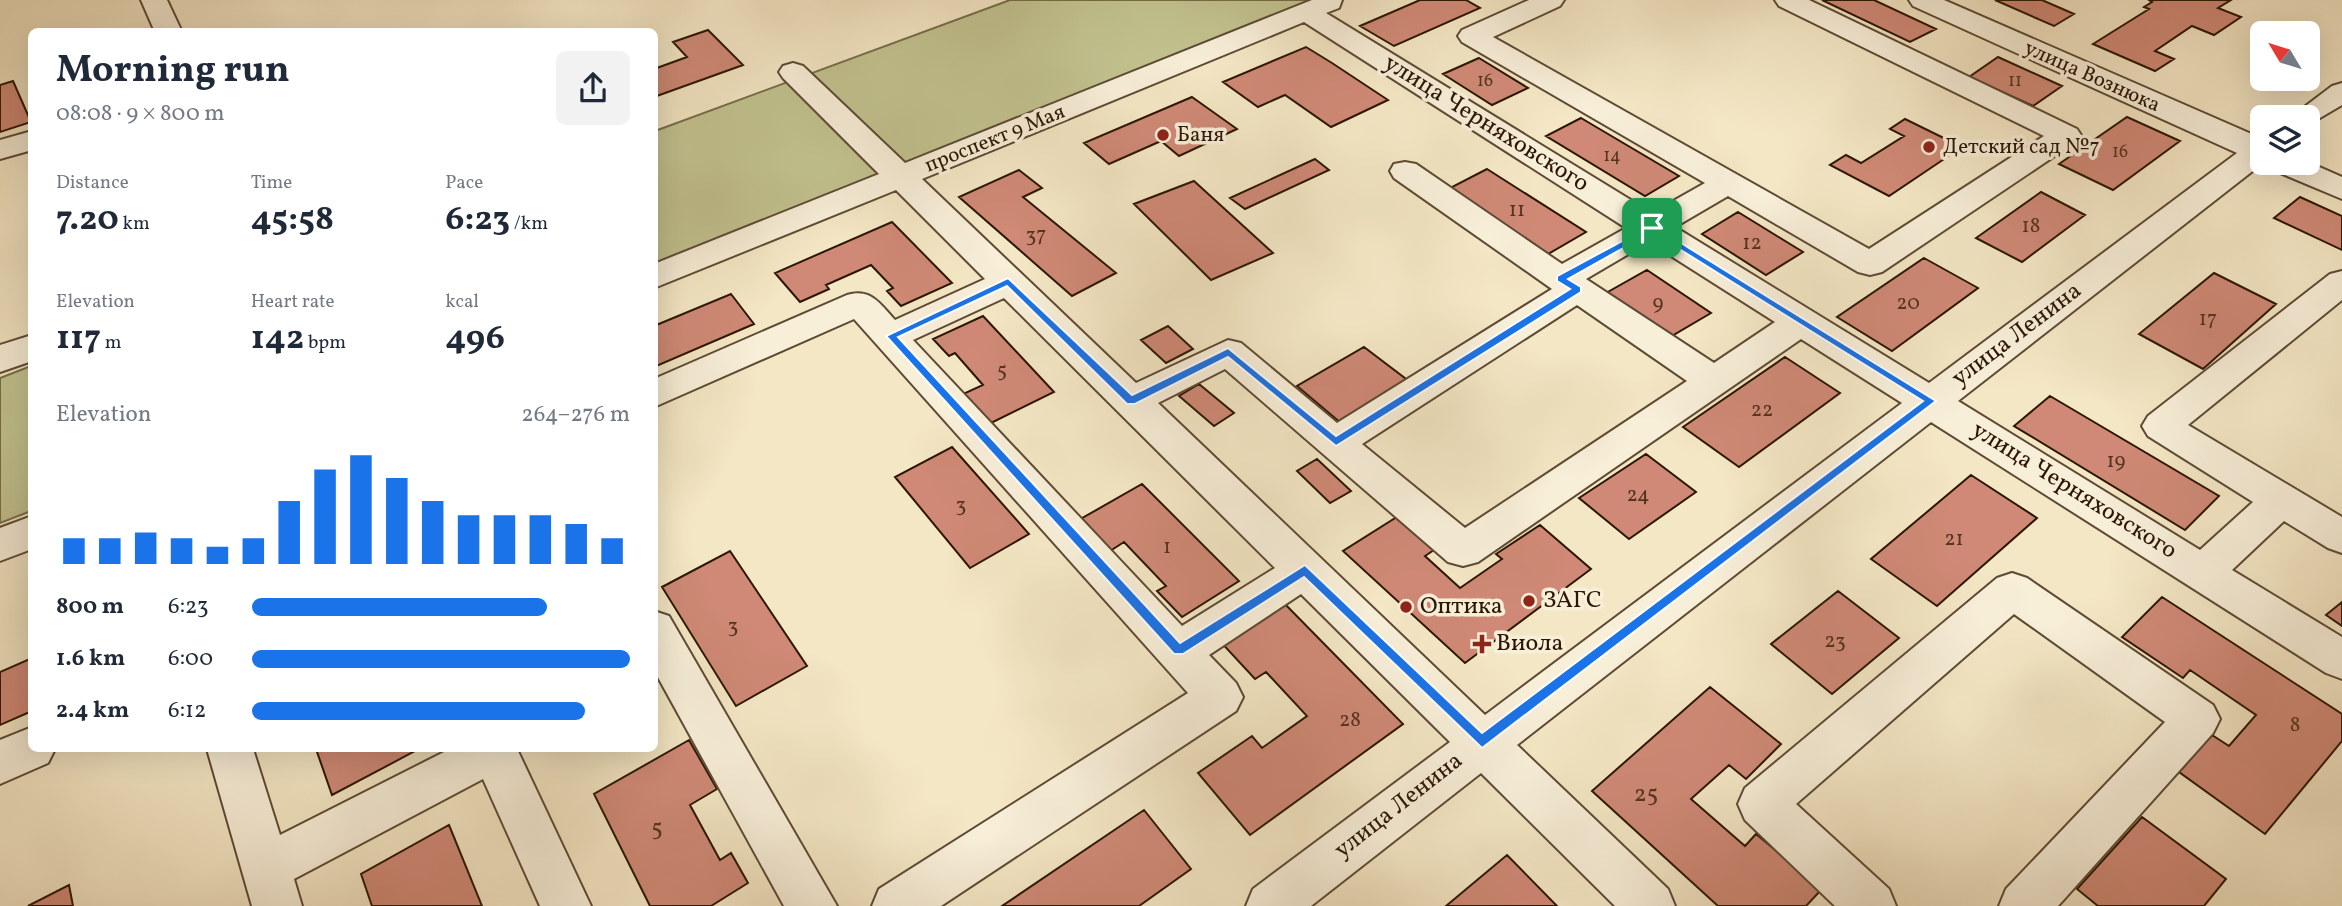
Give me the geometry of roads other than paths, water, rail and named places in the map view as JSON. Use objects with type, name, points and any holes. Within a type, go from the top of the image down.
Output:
[{"type":"street","points":[[155,0],[167,28]]},
{"type":"street","points":[[1551,0],[1472,36],[1870,264],[2066,135],[1788,0]]},
{"type":"street","name":"улица Вознюка","points":[[1922,0],[2250,146]]},
{"type":"street","name":"проспект 9 Мая","points":[[658,275],[1321,6]]},
{"type":"street","name":"улица Черняховского","points":[[1321,6],[1652,228],[2342,660]]},
{"type":"street","points":[[793,72],[1650,906]]},
{"type":"street","points":[[2320,109],[2338,99]]},
{"type":"street","points":[[0,150],[28,141]]},
{"type":"street","name":"улица Ленина","points":[[1271,906],[1930,401],[2250,166]]},
{"type":"street","points":[[1405,171],[1713,380]]},
{"type":"street","name":"улица Вознюка","points":[[2312,175],[2342,189]]},
{"type":"street","points":[[1336,442],[1652,228],[1730,182]]},
{"type":"street","points":[[891,336],[1008,282]]},
{"type":"street","points":[[2342,282],[2161,426],[2342,537]]},
{"type":"street","points":[[658,392],[859,303],[1220,696],[897,906]]},
{"type":"street","points":[[1131,401],[1228,352],[1463,550],[1802,321]]},
{"type":"street","points":[[0,359],[28,348]]},
{"type":"street","points":[[2203,572],[2281,500]]},
{"type":"street","points":[[0,545],[28,534]]},
{"type":"street","points":[[1179,650],[1305,570]]},
{"type":"street","points":[[1871,906],[1762,804],[2012,590],[2197,719],[2024,906]]},
{"type":"street","points":[[658,637],[797,901]]},
{"type":"street","points":[[0,763],[28,750]]},
{"type":"street","points":[[231,752],[271,887],[489,752]]},
{"type":"street","points":[[495,752],[566,906]]},
{"type":"place","name":"Баня","points":[[1163,135]]},
{"type":"place","name":"Детский сад №7","points":[[1929,147]]},
{"type":"place","name":"ЗАГС","points":[[1529,601]]},
{"type":"place","name":"Оптика","points":[[1406,607]]},
{"type":"place","name":"Виола","points":[[1482,644]]}]
